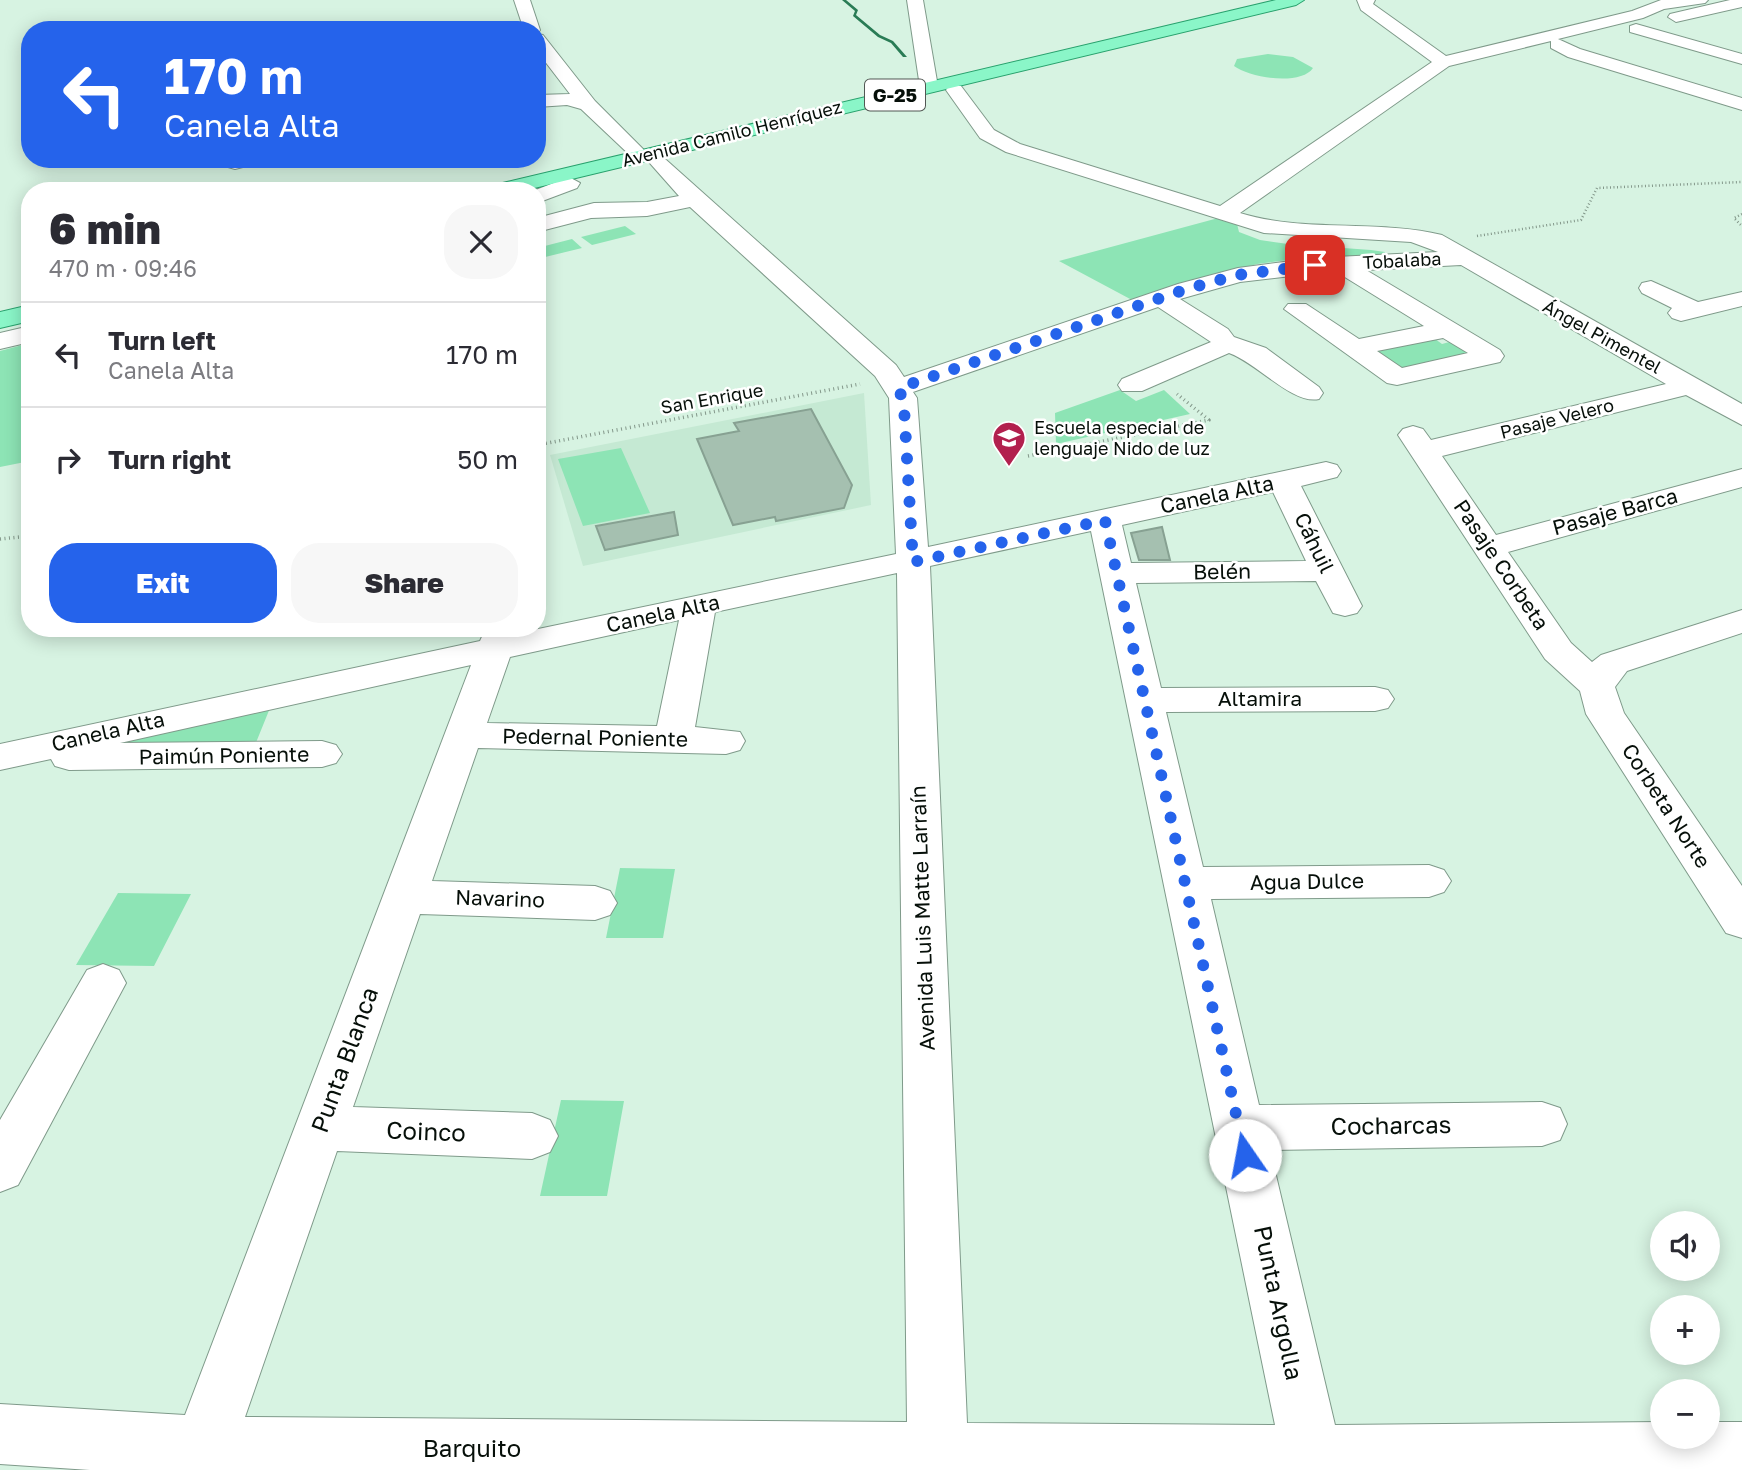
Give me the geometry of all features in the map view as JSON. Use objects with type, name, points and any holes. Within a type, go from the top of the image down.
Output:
[{"type":"main road","name":"Avenida Camilo Henríquez","points":[[546,189],[929,87],[1306,2]]},
{"type":"main road","name":"Avenida Camilo Henríquez","points":[[538,182],[955,90],[1306,2]]},
{"type":"main road","points":[[0,299],[21,295]]},
{"type":"main road","points":[[0,320],[21,315]]},
{"type":"street","points":[[522,0],[529,21]]},
{"type":"street","points":[[915,0],[929,87]]},
{"type":"street","points":[[1367,0],[1364,1],[1367,7],[1443,62]]},
{"type":"street","points":[[1225,214],[1443,62],[1637,15],[1661,5],[1700,0]]},
{"type":"street","points":[[1742,2],[1557,44],[1574,53],[1742,104]]},
{"type":"street","points":[[1631,27],[1742,59]]},
{"type":"street","points":[[546,51],[587,105],[892,378]]},
{"type":"street","name":"Ángel Pimentel","points":[[955,90],[987,134],[1013,148],[1264,226],[1411,235],[1434,240],[1742,415]]},
{"type":"street","points":[[546,100],[568,99],[587,105]]},
{"type":"street","points":[[546,193],[569,183]]},
{"type":"street","points":[[546,223],[594,210],[599,212],[620,208],[654,215],[695,200]]},
{"type":"street","name":"Tobalaba","points":[[892,378],[1238,275],[1453,252]]},
{"type":"street","points":[[1297,309],[1397,377],[1491,356],[1340,264]]},
{"type":"street","points":[[1651,288],[1688,312],[1742,299]]},
{"type":"street","points":[[1161,298],[1219,335],[1225,343],[1252,351],[1309,393]]},
{"type":"street","points":[[1354,348],[1447,329]]},
{"type":"street","points":[[0,341],[21,336]]},
{"type":"street","points":[[1144,380],[1218,349],[1225,343]]},
{"type":"street","name":"Avenida Luis Matte Larraín","points":[[892,378],[904,407],[913,562],[938,1462]]},
{"type":"street","name":"Pasaje Velero","points":[[1419,443],[1690,386]]},
{"type":"street","name":"Pasaje Corbeta","points":[[1419,443],[1558,651],[1597,687]]},
{"type":"street","name":"Canela Alta","points":[[546,631],[699,607],[1326,471]]},
{"type":"street","name":"Pasaje Barca","points":[[1488,547],[1742,478]]},
{"type":"street","name":"Cáhuil","points":[[1283,481],[1345,606]]},
{"type":"street","name":"Punta Argolla","points":[[1105,520],[1313,1463]]},
{"type":"street","name":"Belén","points":[[1118,573],[1327,571]]},
{"type":"street","points":[[674,739],[699,607]]},
{"type":"street","points":[[1597,687],[1605,670],[1614,663],[1742,621]]},
{"type":"street","name":"Canela Alta","points":[[0,757],[288,692],[499,639]]},
{"type":"street","name":"Punta Blanca","points":[[199,1459],[499,639]]},
{"type":"street","name":"Corbeta Norte","points":[[1597,687],[1605,714],[1742,921]]},
{"type":"street","points":[[260,756],[288,692]]},
{"type":"street","name":"Altamira","points":[[1146,700],[1375,699]]},
{"type":"street","name":"Pedernal Poniente","points":[[463,734],[726,740]]},
{"type":"street","name":"Paimún Poniente","points":[[0,757],[322,754]]},
{"type":"street","name":"Agua Dulce","points":[[1186,883],[1429,881]]},
{"type":"street","name":"Navarino","points":[[405,897],[595,903]]},
{"type":"street","points":[[0,1168],[103,983]]},
{"type":"street","name":"Cocharcas","points":[[1240,1128],[1542,1124]]},
{"type":"street","name":"Coinco","points":[[320,1128],[532,1136]]},
{"type":"street","name":"Barquito","points":[[0,1434],[199,1459],[1313,1463],[1742,1452]]},
{"type":"path","points":[[1453,252],[1476,236],[1581,220],[1597,188],[1742,182]]},
{"type":"path","points":[[1742,214],[1734,218],[1742,226]]},
{"type":"path","name":"San Enrique","points":[[546,443],[892,378]]},
{"type":"path","points":[[1028,456],[1209,420],[1144,380]]},
{"type":"path","points":[[0,539],[21,537]]},
{"type":"shaded area","points":[[864,393],[871,505],[583,566],[550,455]]},
{"type":"green space","points":[[1268,54],[1293,57],[1313,68],[1298,77],[1275,78],[1251,74],[1234,66],[1237,59]]},
{"type":"green space","points":[[1222,217],[1237,224],[1239,232],[1260,240],[1371,250],[1385,252],[1386,256],[1296,259],[1257,264],[1132,300],[1059,261]]},
{"type":"green space","points":[[625,226],[636,234],[592,245],[581,237]]},
{"type":"green space","points":[[572,239],[582,248],[546,257],[546,246]]},
{"type":"green space","points":[[1431,336],[1442,344],[1453,341],[1474,355],[1401,370],[1370,348]]},
{"type":"green space","points":[[21,345],[21,463],[0,467],[0,351]]},
{"type":"green space","points":[[1120,390],[1136,401],[1164,390],[1190,414],[1056,444],[1055,413]]},
{"type":"green space","points":[[621,448],[650,513],[583,526],[558,459]]},
{"type":"green space","points":[[270,708],[253,750],[85,752]]},
{"type":"green space","points":[[620,868],[675,869],[663,938],[606,938]]},
{"type":"green space","points":[[118,893],[191,894],[154,966],[76,965]]},
{"type":"green space","points":[[561,1100],[624,1101],[607,1196],[540,1196]]},
{"type":"building","points":[[811,409],[852,485],[844,508],[776,521],[775,517],[733,525],[697,439],[739,431],[734,423]]},
{"type":"building","points":[[674,512],[678,535],[605,550],[596,526]]},
{"type":"building","points":[[1162,527],[1170,560],[1139,560],[1131,533]]},
{"type":"waterway","points":[[844,0],[857,11],[854,15],[879,36],[892,42],[905,56]]},
{"type":"waterway","points":[[0,73],[3,78]]},
{"type":"place","name":"Escuela especial de lenguaje Nido de luz","points":[[1009,468]]},
{"type":"route","points":[[1245,1155],[1105,520],[913,562],[904,407],[899,388],[1214,281],[1238,275],[1315,265]]}]
